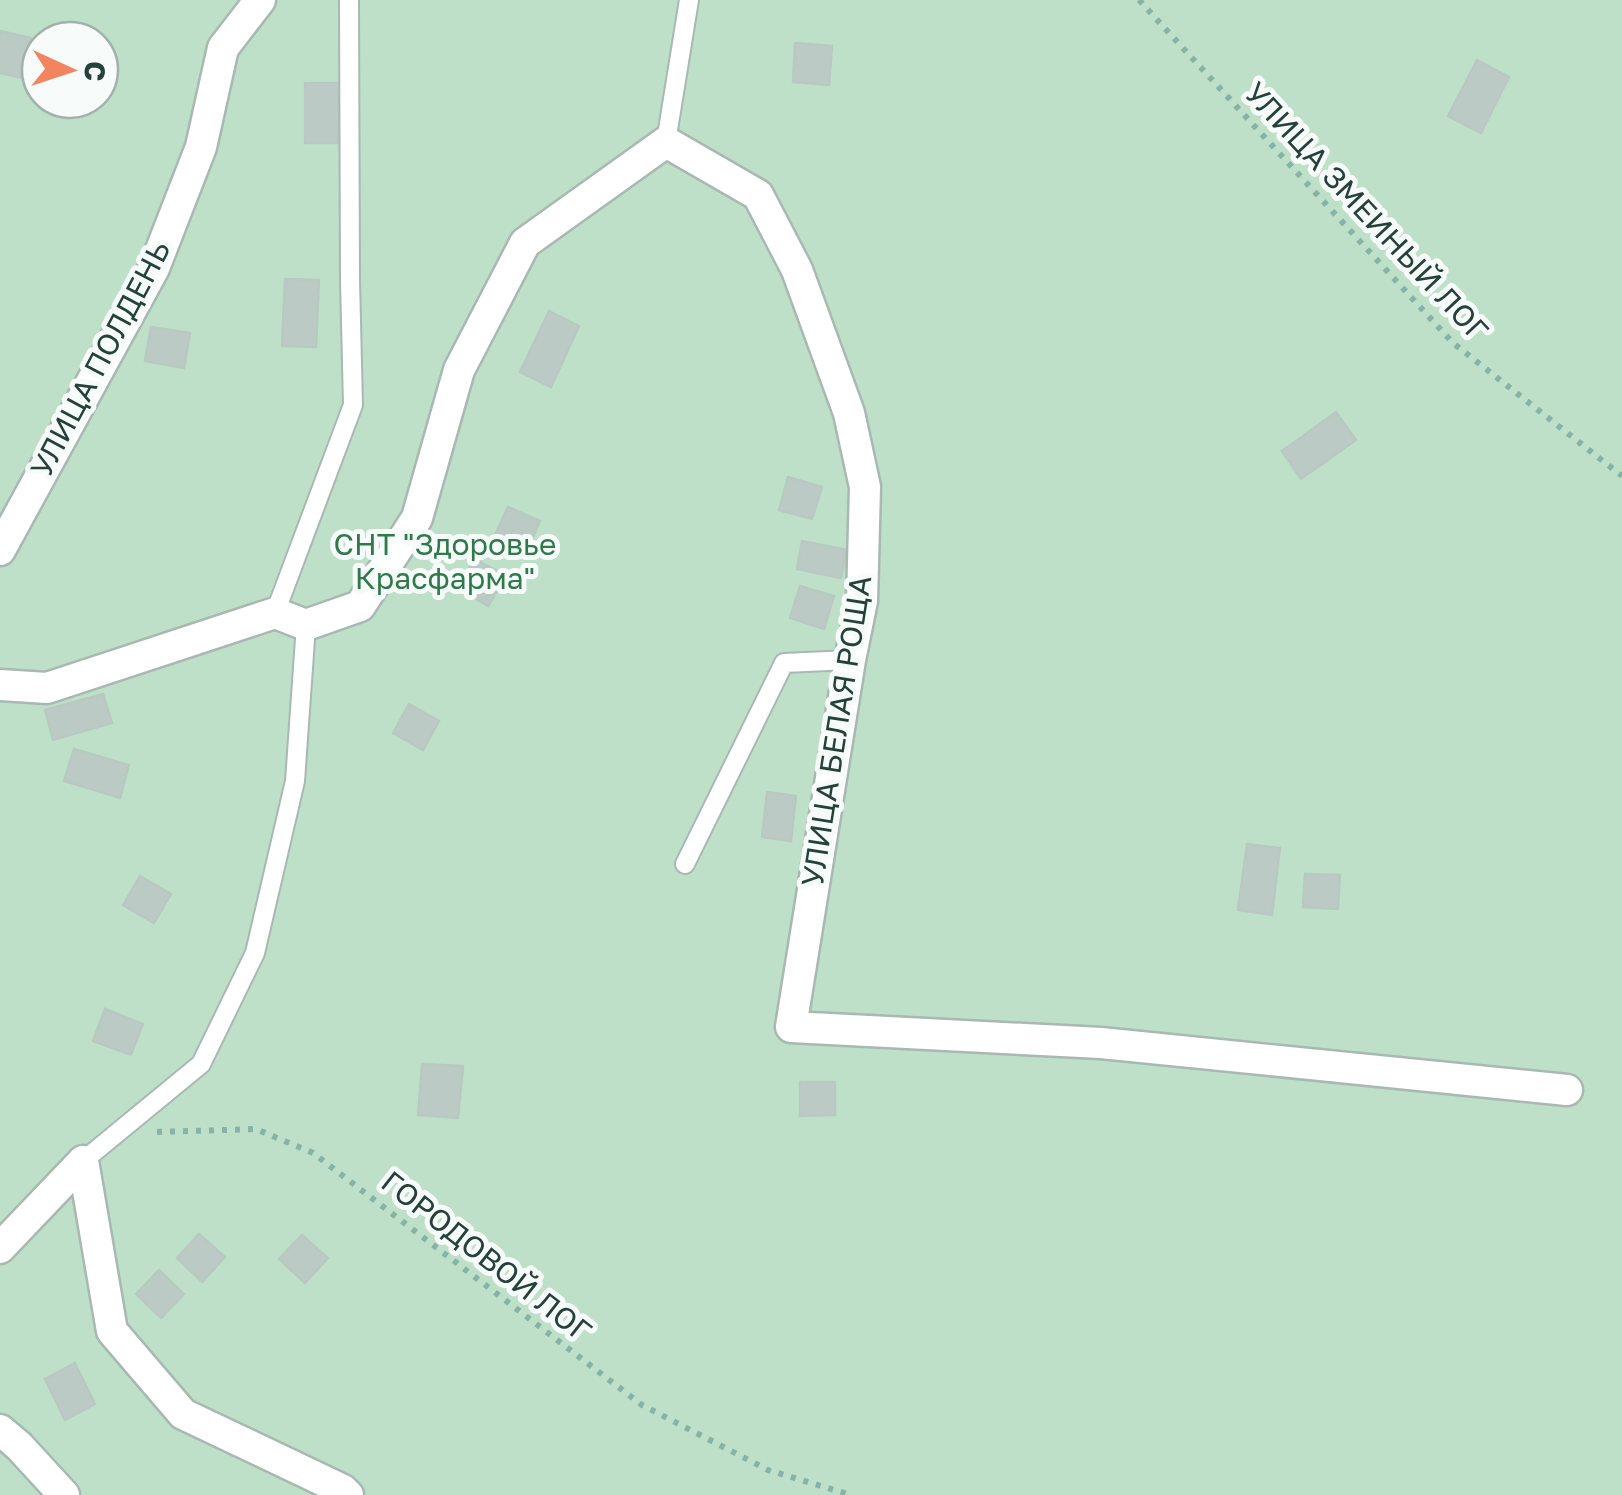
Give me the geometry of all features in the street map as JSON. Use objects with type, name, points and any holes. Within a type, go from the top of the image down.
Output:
[{"type":"street","name":"УЛИЦА ПОЛДЕНЬ","points":[[0,550],[154,268],[201,147],[223,48],[260,0]]},
{"type":"street","points":[[0,685],[47,688],[275,612],[306,625],[360,606],[418,518],[459,370],[525,243],[666,142]]},
{"type":"street","name":"УЛИЦА БЕЛАЯ РОЩА","points":[[666,142],[758,195],[797,270],[849,413],[866,487],[862,601],[791,1026],[1101,1043],[1567,1090]]},
{"type":"street","points":[[0,1248],[83,1161]]},
{"type":"street","points":[[83,1161],[112,1331],[184,1414],[348,1495]]},
{"type":"street","points":[[0,1430],[64,1495]]},
{"type":"lane","points":[[275,612],[353,405],[348,0]]},
{"type":"lane","points":[[666,142],[689,0]]},
{"type":"lane","points":[[83,1161],[201,1064],[255,953],[295,780],[306,625]]},
{"type":"lane","points":[[685,864],[784,664],[850,660]]},
{"type":"path","name":"УЛИЦА ЗМЕИНЫЙ ЛОГ","points":[[1139,0],[1453,343],[1622,476]]},
{"type":"path","name":"ГОРОДОВОЙ ЛОГ","points":[[138,1133],[256,1129],[314,1152],[642,1405],[768,1470],[851,1495]]},
{"type":"green space","name":"СНТ \"Здоровье Красфарма\"","points":[[0,0],[1622,0],[1622,1495],[0,1495]]},
{"type":"building","points":[[0,31],[20,36],[20,78],[0,73]]},
{"type":"building","points":[[795,43],[832,46],[829,85],[793,82]]},
{"type":"building","points":[[1477,60],[1509,77],[1481,133],[1448,116]]},
{"type":"building","points":[[305,83],[339,83],[339,143],[305,143]]},
{"type":"building","points":[[285,279],[319,280],[316,347],[282,346]]},
{"type":"building","points":[[549,311],[579,326],[551,387],[520,372]]},
{"type":"building","points":[[151,327],[190,333],[184,368],[145,361]]},
{"type":"building","points":[[1336,412],[1356,440],[1301,479],[1282,451]]},
{"type":"building","points":[[788,477],[822,487],[812,519],[779,510]]},
{"type":"building","points":[[508,507],[540,521],[526,552],[494,537]]},
{"type":"building","points":[[802,541],[847,550],[841,578],[797,569]]},
{"type":"building","points":[[475,559],[506,576],[488,606],[458,588]]},
{"type":"building","points":[[800,586],[834,596],[824,629],[790,618]]},
{"type":"building","points":[[103,694],[112,723],[53,740],[45,710]]},
{"type":"building","points":[[409,704],[439,721],[423,750],[393,733]]},
{"type":"building","points":[[74,749],[129,765],[120,798],[64,781]]},
{"type":"building","points":[[767,792],[796,796],[791,841],[762,837]]},
{"type":"building","points":[[1247,844],[1280,848],[1272,915],[1238,910]]},
{"type":"building","points":[[1305,874],[1340,875],[1338,909],[1303,907]]},
{"type":"building","points":[[140,876],[171,894],[154,923],[123,905]]},
{"type":"building","points":[[105,1009],[143,1024],[131,1055],[93,1041]]},
{"type":"building","points":[[422,1064],[463,1066],[458,1118],[418,1115]]},
{"type":"building","points":[[800,1082],[835,1082],[835,1115],[800,1116]]},
{"type":"building","points":[[199,1234],[225,1257],[202,1282],[177,1258]]},
{"type":"building","points":[[302,1235],[328,1258],[305,1283],[279,1259]]},
{"type":"building","points":[[159,1270],[184,1294],[161,1318],[136,1294]]},
{"type":"building","points":[[75,1363],[95,1404],[65,1420],[45,1379]]}]
